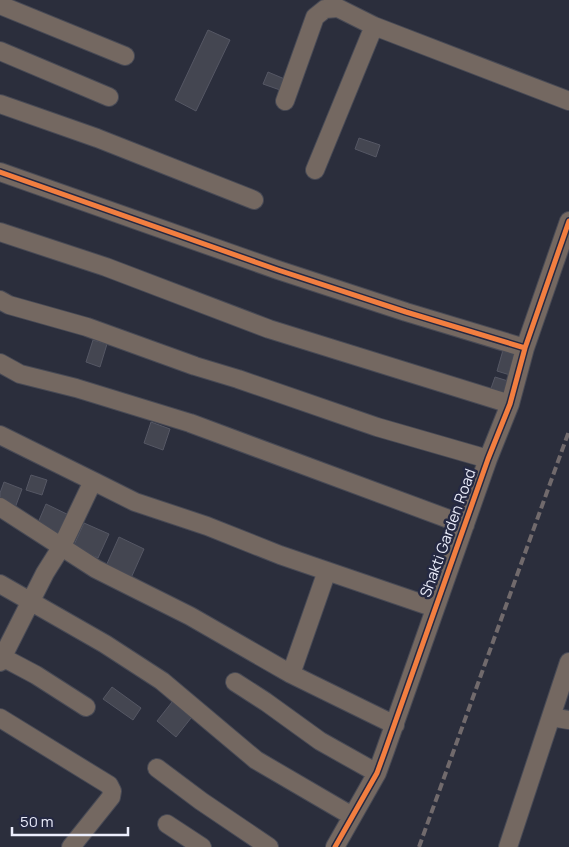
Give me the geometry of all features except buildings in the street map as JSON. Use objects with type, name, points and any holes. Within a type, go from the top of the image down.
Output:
[{"type":"street","points":[[0,5],[125,56]]},
{"type":"street","points":[[285,101],[315,17],[325,9],[338,8],[374,26],[569,101]]},
{"type":"street","points":[[316,170],[374,26]]},
{"type":"street","points":[[0,51],[109,97]]},
{"type":"street","points":[[0,104],[98,138],[254,200]]},
{"type":"street","points":[[0,172],[278,270],[406,312],[525,348]]},
{"type":"street","name":"Shakti Garden Road","points":[[335,847],[377,773],[488,459],[510,404],[525,348],[569,221]]},
{"type":"street","points":[[0,232],[106,267],[270,329],[510,404]]},
{"type":"street","points":[[0,300],[9,305],[87,327],[195,366],[377,427],[488,459]]},
{"type":"street","points":[[0,364],[20,374],[76,388],[190,423],[465,525]]},
{"type":"street","points":[[0,435],[135,502],[435,608]]},
{"type":"street","points":[[86,707],[36,675],[1,659],[45,574],[62,546],[93,481]]},
{"type":"street","points":[[0,507],[96,570],[190,616],[291,674],[394,725]]},
{"type":"street","points":[[291,674],[327,571]]},
{"type":"street","points":[[0,584],[30,603],[81,630],[162,681],[256,760],[352,816]]},
{"type":"street","points":[[508,847],[569,663]]},
{"type":"street","points":[[235,682],[266,702],[320,742],[377,773]]},
{"type":"street","points":[[551,717],[569,720]]},
{"type":"street","points":[[0,718],[110,785],[111,797],[72,847]]},
{"type":"street","points":[[157,768],[268,847]]},
{"type":"street","points":[[167,824],[202,847]]},
{"type":"railway","points":[[419,847],[569,431]]},
{"type":"cycle path","points":[[0,172],[278,270],[406,312],[525,348]]},
{"type":"cycle path","points":[[335,847],[377,773],[488,459],[510,404],[525,348],[569,221]]}]
